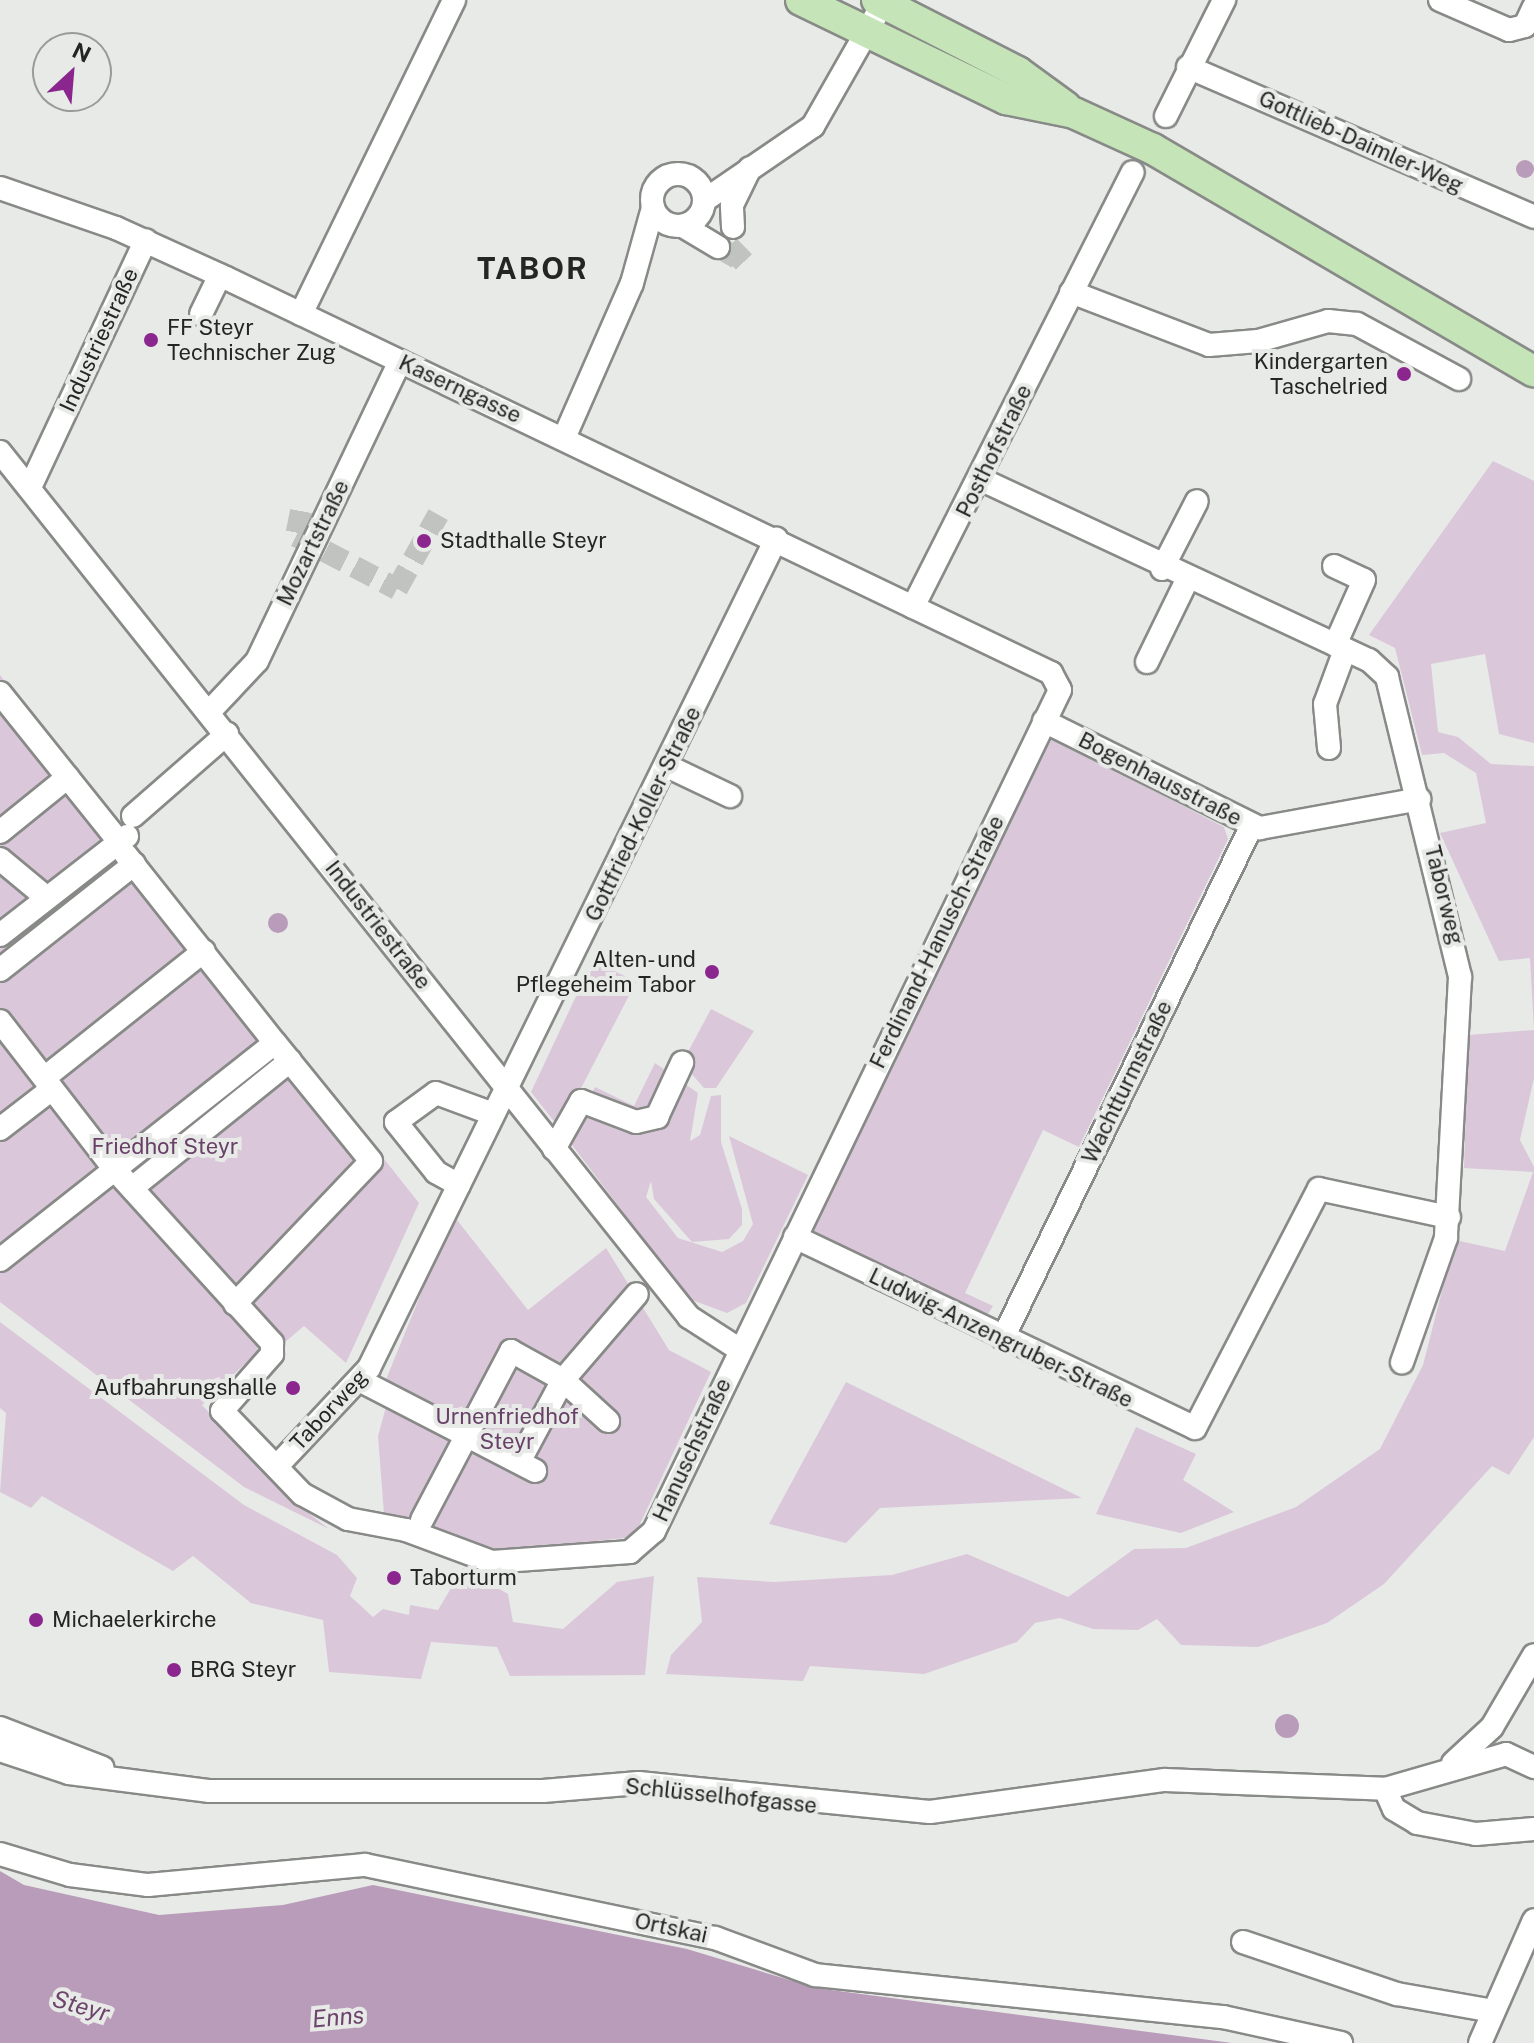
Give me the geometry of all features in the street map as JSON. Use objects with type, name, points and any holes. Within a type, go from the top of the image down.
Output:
[{"type":"main road","points":[[801,0],[867,36],[1006,99],[1074,113]]},
{"type":"main road","points":[[882,1],[1018,72],[1074,113],[1153,149],[1534,372]]},
{"type":"street","points":[[301,314],[454,0]]},
{"type":"street","points":[[1166,116],[1224,0]]},
{"type":"street","points":[[1440,0],[1509,30],[1525,26],[1534,7]]},
{"type":"street","points":[[632,283],[691,216],[754,160],[813,126],[867,36],[882,1]]},
{"type":"street","name":"Gottlieb-Daimler-Weg","points":[[1188,67],[1534,217]]},
{"type":"street","points":[[564,438],[632,283],[653,208],[656,185],[754,160]]},
{"type":"street","points":[[653,208],[691,216],[725,238],[734,196],[754,160]]},
{"type":"street","name":"Posthofstraße","points":[[913,607],[1133,172]]},
{"type":"street","points":[[688,175],[691,216]]},
{"type":"street","name":"Kaserngasse","points":[[0,188],[146,240],[913,607]]},
{"type":"street","name":"Industriestraße","points":[[32,483],[146,240]]},
{"type":"street","points":[[201,314],[220,275]]},
{"type":"street","points":[[1071,292],[1209,345],[1258,341],[1328,321],[1357,324],[1459,379]]},
{"type":"street","name":"Mozartstraße","points":[[209,712],[257,661],[400,361]]},
{"type":"street","name":"Industriestraße","points":[[0,452],[32,483],[209,712],[689,1317],[740,1350]]},
{"type":"street","name":"Taborweg","points":[[980,479],[1162,569],[1340,648],[1387,677],[1460,977],[1449,1217],[1440,1265],[1402,1362]]},
{"type":"street","points":[[1162,569],[1197,501]]},
{"type":"street","name":"Gottfried-Koller-Straße","points":[[506,1087],[667,766],[776,539]]},
{"type":"street","points":[[1329,748],[1325,704],[1340,648],[1364,580],[1334,566]]},
{"type":"street","points":[[1147,662],[1187,580]]},
{"type":"street","name":"Ferdinand-Hanusch-Straße","points":[[740,1350],[1060,690],[1051,673],[913,607]]},
{"type":"street","points":[[0,693],[126,843],[204,951],[371,1161],[235,1304]]},
{"type":"street","name":"Bogenhausstraße","points":[[1044,721],[1252,825],[1274,830],[1419,799]]},
{"type":"street","points":[[0,970],[126,843],[227,734]]},
{"type":"street","points":[[667,766],[730,796]]},
{"type":"street","points":[[0,832],[68,777]]},
{"type":"street","name":"Wachtturmstraße","points":[[1003,1338],[1252,825]]},
{"type":"street","points":[[0,935],[126,843]]},
{"type":"street","points":[[0,859],[15,878],[47,898]]},
{"type":"street","points":[[15,878],[21,918]]},
{"type":"street","points":[[0,1129],[204,951]]},
{"type":"street","points":[[0,1021],[115,1170],[274,1348],[224,1403],[223,1415],[278,1465]]},
{"type":"street","points":[[0,1260],[275,1043]]},
{"type":"street","points":[[132,1188],[290,1061]]},
{"type":"street","points":[[554,1149],[581,1101],[636,1122],[657,1117],[682,1063]]},
{"type":"street","name":"Taborweg","points":[[506,1087],[361,1381],[278,1465],[328,1511],[492,1562],[606,1554],[641,1548]]},
{"type":"street","points":[[459,1185],[436,1172],[396,1122],[436,1093],[493,1114]]},
{"type":"street","name":"Ludwig-Anzengruber-Straße","points":[[795,1237],[1183,1427],[1205,1418],[1319,1189],[1449,1217]]},
{"type":"street","points":[[361,1381],[527,1466],[563,1380],[637,1294]]},
{"type":"street","name":"Hanuschstraße","points":[[641,1548],[740,1350]]},
{"type":"street","points":[[422,1520],[511,1351],[563,1380],[608,1421]]},
{"type":"street","name":"Schlüsselhofgasse","points":[[1443,1772],[1492,1727],[1534,1655]]},
{"type":"street","points":[[0,1728],[151,1785]]},
{"type":"street","name":"Schlüsselhofgasse","points":[[0,1750],[69,1773],[151,1785],[543,1791],[639,1783],[930,1812],[1165,1780],[1385,1789],[1506,1754],[1534,1767]]},
{"type":"street","points":[[1385,1789],[1394,1809],[1417,1823],[1476,1834],[1534,1829]]},
{"type":"street","name":"Ortskai","points":[[0,1854],[70,1875],[148,1885],[365,1865],[715,1938],[815,1975],[1223,2017],[1341,2043]]},
{"type":"street","points":[[1480,2043],[1534,1920]]},
{"type":"street","points":[[1243,1942],[1397,1994],[1493,2011]]},
{"type":"green space","points":[[1493,461],[1534,481],[1534,743],[1499,734],[1485,654],[1431,664],[1438,732],[1458,737],[1491,764],[1534,766],[1534,1030],[1530,958],[1499,961],[1440,833],[1486,823],[1476,773],[1444,753],[1422,755],[1395,648],[1369,635]]},
{"type":"green space","name":"Friedhof Steyr","points":[[0,675],[419,1203],[346,1363],[304,1326],[285,1342],[247,1308],[258,1351],[202,1405],[290,1499],[329,1529],[244,1487],[0,1302]]},
{"type":"green space","points":[[1052,738],[1224,827],[1228,839],[1079,1147],[1043,1130],[965,1293],[993,1306],[986,1317],[811,1231]]},
{"type":"green space","points":[[593,960],[636,982],[560,1129],[531,1092]]},
{"type":"green space","points":[[711,1009],[754,1031],[716,1088],[704,1088],[682,1063]]},
{"type":"green space","points":[[1534,1030],[1534,1078],[1520,1140],[1534,1167],[1534,1437],[1509,1475],[1492,1466],[1384,1584],[1327,1623],[1258,1647],[1181,1645],[1157,1619],[1138,1630],[1093,1629],[1060,1618],[1035,1623],[1017,1642],[924,1674],[810,1666],[803,1681],[666,1674],[671,1655],[702,1622],[697,1577],[774,1582],[892,1575],[967,1554],[1068,1597],[1134,1549],[1186,1548],[1296,1507],[1380,1449],[1423,1365],[1455,1240],[1505,1251],[1533,1172],[1464,1168],[1468,1035]]},
{"type":"green space","points":[[655,1063],[698,1093],[690,1141],[700,1135],[711,1096],[721,1095],[721,1142],[742,1209],[742,1225],[729,1239],[692,1242],[654,1199],[651,1181],[646,1197],[678,1238],[722,1252],[743,1241],[753,1224],[729,1136],[808,1175],[746,1303],[727,1313],[689,1299],[569,1141],[595,1087],[634,1106]]},
{"type":"green space","name":"Urnenfriedhof Steyr","points":[[453,1215],[528,1310],[606,1248],[669,1350],[711,1372],[634,1537],[503,1551],[384,1514],[378,1436],[392,1385],[385,1382]]},
{"type":"green space","points":[[0,1322],[244,1505],[337,1555],[357,1578],[350,1596],[373,1617],[383,1609],[409,1615],[410,1605],[438,1610],[463,1568],[508,1594],[513,1622],[563,1629],[617,1582],[654,1576],[645,1675],[510,1676],[497,1647],[431,1642],[421,1679],[329,1672],[323,1620],[251,1603],[193,1556],[173,1571],[42,1496],[31,1508],[0,1492],[6,1413],[0,1408]]},
{"type":"green space","points":[[846,1382],[1082,1498],[880,1508],[846,1543],[769,1524]]},
{"type":"green space","points":[[1136,1427],[1196,1454],[1183,1480],[1234,1512],[1181,1533],[1096,1514]]},
{"type":"water","points":[[1525,160],[1534,169],[1525,178],[1516,169]]},
{"type":"water","points":[[274,913],[282,913],[288,923],[282,933],[274,933],[268,927],[268,919]]},
{"type":"water","points":[[1287,1714],[1295,1718],[1299,1726],[1295,1734],[1287,1738],[1279,1734],[1275,1726],[1279,1718]]},
{"type":"water","points":[[0,1871],[24,1885],[159,1915],[283,1905],[373,1885],[687,1949],[816,1988],[1232,2043],[0,2043]]},
{"type":"tunnel","points":[[718,247],[744,262],[723,240]]},
{"type":"tunnel","points":[[301,511],[296,536],[397,589],[438,515]]},
{"type":"place","name":"FF Steyr Technischer Zug","points":[[151,340]]},
{"type":"place","name":"Kindergarten Taschelried","points":[[1404,374]]},
{"type":"place","name":"Stadthalle Steyr","points":[[424,541]]},
{"type":"place","name":"Alten- und Pflegeheim Tabor","points":[[712,972]]},
{"type":"place","name":"Aufbahrungshalle","points":[[293,1388]]},
{"type":"place","name":"Taborturm","points":[[394,1578]]},
{"type":"place","name":"Michaelerkirche","points":[[36,1620]]},
{"type":"place","name":"BRG Steyr","points":[[174,1670]]},
{"type":"district","name":"TABOR","points":[[533,268]]},
{"type":"water label","name":"Steyr","points":[[81,2006]]},
{"type":"water label","name":"Enns","points":[[338,2017]]}]
